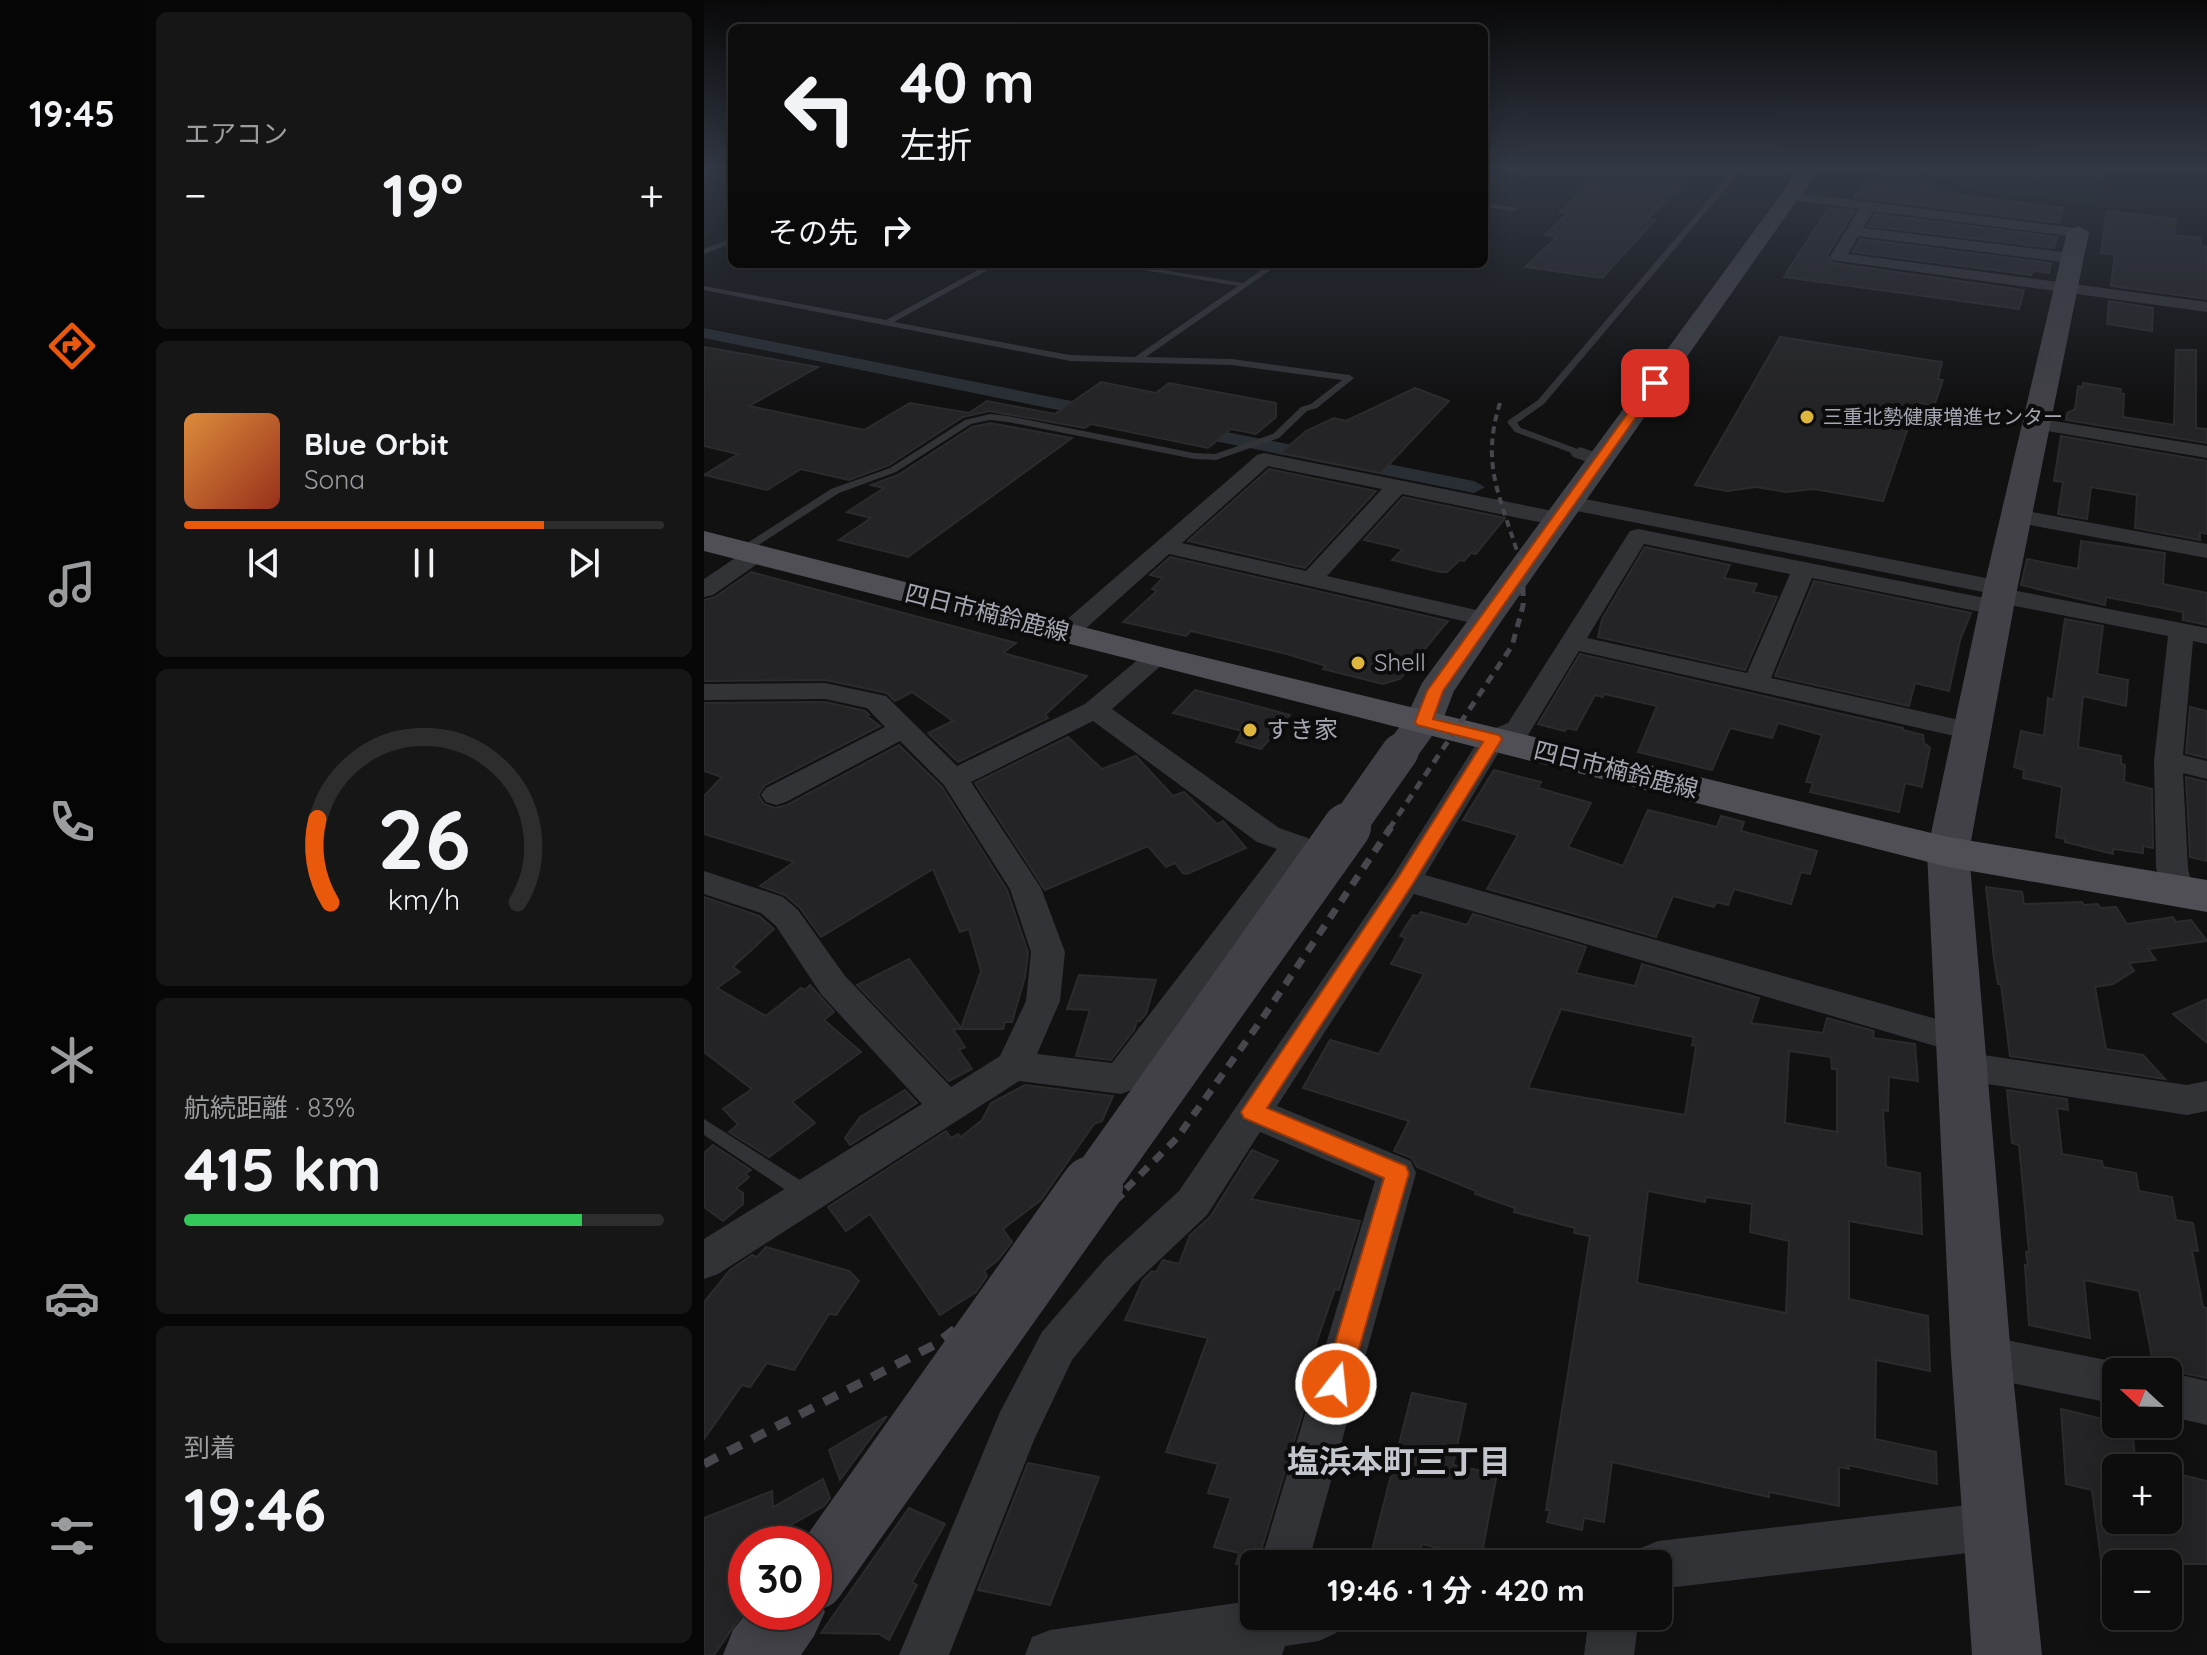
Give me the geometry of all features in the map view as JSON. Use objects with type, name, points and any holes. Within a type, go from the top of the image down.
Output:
[{"type":"main road","name":"四日市楠鈴鹿線","points":[[734,549],[1156,657],[1412,737],[1493,739],[1948,852],[2192,894]]},
{"type":"street","points":[[832,1554],[1412,737],[1435,691],[1564,511],[1590,457],[1751,247]]},
{"type":"street","points":[[1844,247],[1838,257],[2207,307]]},
{"type":"street","points":[[1984,247],[2071,258]]},
{"type":"street","points":[[2007,1655],[1981,1356],[1948,852],[2074,247]]},
{"type":"street","points":[[2036,424],[2207,452]]},
{"type":"street","points":[[1066,633],[1264,459],[1396,487],[1564,511],[2194,633],[2168,761],[2172,868],[2192,894]]},
{"type":"street","points":[[1310,581],[1396,487]]},
{"type":"street","points":[[2016,516],[2207,551]]},
{"type":"street","points":[[924,1655],[1016,1428],[1057,1346],[1119,1272],[1193,1203],[1406,881],[1493,739],[1518,729],[1638,536],[1804,569],[1999,597]]},
{"type":"street","points":[[1167,547],[1485,619]]},
{"type":"street","points":[[704,590],[734,549]]},
{"type":"street","points":[[1756,683],[1804,569]]},
{"type":"street","points":[[1572,642],[1972,731]]},
{"type":"street","points":[[954,779],[1095,710],[1156,657]]},
{"type":"street","points":[[704,692],[825,691],[876,702],[954,779],[1025,888],[1048,952],[1043,1001],[1014,1066],[704,1261]]},
{"type":"street","points":[[1014,1066],[1121,1079],[1297,845],[1268,835],[1095,710]]},
{"type":"street","points":[[776,795],[904,728]]},
{"type":"street","points":[[2168,761],[2207,770]]},
{"type":"street","points":[[1406,881],[1961,1052],[2187,1100],[2207,1096]]},
{"type":"street","points":[[704,882],[772,905],[787,918],[833,985],[948,1108]]},
{"type":"street","points":[[1252,1112],[1397,1173],[1288,1550]]},
{"type":"street","points":[[1981,1356],[2102,1380]]},
{"type":"street","points":[[2182,1397],[2207,1403]]},
{"type":"street","points":[[1672,1563],[1994,1526]]},
{"type":"street","points":[[758,1655],[777,1630]]},
{"type":"street","points":[[1609,1655],[1612,1630]]},
{"type":"street","points":[[1050,1655],[1264,1632]]},
{"type":"lane","points":[[1590,457],[1518,430],[1512,422],[1541,402],[1672,247]]},
{"type":"lane","points":[[890,321],[988,268]]},
{"type":"lane","points":[[1137,268],[1244,285]]},
{"type":"lane","points":[[1138,359],[1269,268]]},
{"type":"lane","points":[[704,288],[890,321],[939,335],[1070,358],[1232,362],[1350,378],[1314,406],[1304,409],[1276,436],[1206,458],[1008,419],[990,417],[968,422],[893,470],[835,491],[734,549]]},
{"type":"lane","points":[[704,1126],[808,1196]]},
{"type":"building","points":[[1546,247],[1630,247],[1602,278],[1525,267]]},
{"type":"building","points":[[1803,247],[1832,247],[1827,255],[1832,263],[2024,290],[2019,309],[1784,277]]},
{"type":"building","points":[[1856,247],[1926,247],[2051,263],[2049,273],[2033,271],[2031,275],[1853,252]]},
{"type":"building","points":[[2102,247],[2207,247],[2207,299],[2111,286],[2115,255],[2101,253]]},
{"type":"building","points":[[2109,301],[2153,308],[2152,331],[2107,324]]},
{"type":"building","name":"三重北勢健康増進センター","points":[[1780,337],[1942,362],[1938,379],[1943,380],[1934,406],[1920,403],[1913,424],[1909,425],[1883,501],[1814,489],[1786,492],[1756,487],[1727,491],[1695,485]]},
{"type":"building","points":[[704,347],[818,367],[749,406],[864,430],[910,403],[969,413],[987,401],[1055,414],[1101,382],[1156,393],[1169,383],[1276,403],[1276,417],[1256,434],[1231,429],[1208,448],[1091,424],[1085,428],[989,411],[963,417],[889,465],[849,480],[801,469],[767,490],[704,475],[738,454],[704,446]]},
{"type":"building","points":[[2176,350],[2196,350],[2196,428],[2207,429],[2207,443],[2066,420],[2067,413],[2075,409],[2078,386],[2083,387],[2083,383],[2121,389],[2120,393],[2124,394],[2123,417],[2174,425]]},
{"type":"building","points":[[1415,388],[1449,401],[1381,473],[1281,453],[1306,431],[1334,418],[1346,421]]},
{"type":"building","points":[[990,423],[1072,438],[908,557],[839,540],[871,518],[847,512],[884,488],[871,485],[898,475],[972,427]]},
{"type":"building","points":[[2061,436],[2207,461],[2207,534],[2200,532],[2200,540],[2135,528],[2137,495],[2091,487],[2087,519],[2058,514],[2063,482],[2054,481]]},
{"type":"building","points":[[1269,469],[1376,491],[1305,568],[1188,541]]},
{"type":"building","points":[[1403,497],[1505,518],[1476,554],[1471,553],[1447,572],[1440,572],[1392,560],[1403,549],[1364,540]]},
{"type":"building","points":[[2081,541],[2165,553],[2163,584],[2207,593],[2207,625],[2183,620],[2183,612],[2106,597],[2105,605],[2021,585],[2027,559],[2078,569]]},
{"type":"building","points":[[1645,547],[1730,565],[1724,578],[1757,584],[1753,592],[1777,597],[1745,670],[1598,637],[1602,619]]},
{"type":"building","points":[[1170,557],[1448,621],[1400,679],[1383,684],[1323,669],[1326,666],[1287,654],[1191,631],[1186,636],[1123,622],[1157,591],[1152,589],[1163,578],[1150,575]]},
{"type":"building","points":[[751,572],[1016,643],[1003,653],[1087,676],[1045,715],[1048,718],[958,762],[928,733],[953,721],[912,692],[895,701],[887,693],[826,680],[704,681],[704,600],[715,597]]},
{"type":"building","points":[[1814,581],[1971,613],[1960,640],[1949,691],[1915,683],[1909,706],[1775,676]]},
{"type":"building","points":[[2065,619],[2103,626],[2097,674],[2128,680],[2126,706],[2083,696],[2078,747],[2121,756],[2121,764],[2125,765],[2124,782],[2152,789],[2153,848],[2143,846],[2143,853],[2113,849],[2113,854],[2056,837],[2062,787],[2023,778],[2024,770],[2014,767],[2021,731],[2044,736],[2048,698],[2053,700]]},
{"type":"building","points":[[1580,654],[1923,735],[1924,743],[1930,748],[1922,787],[1905,783],[1899,812],[1810,792],[1813,783],[1806,782],[1822,735],[1778,723],[1772,738],[1730,728],[1712,770],[1638,752],[1657,706],[1604,694],[1603,697],[1595,695],[1576,730],[1567,728],[1565,731],[1538,724]]},
{"type":"building","points":[[1195,690],[1290,715],[1261,749],[1236,742],[1242,731],[1173,713]]},
{"type":"building","points":[[825,702],[865,711],[880,726],[765,785],[758,795],[764,804],[775,808],[787,805],[899,745],[942,787],[1007,890],[1028,952],[1025,977],[1012,1022],[1005,1022],[1003,1029],[953,1029],[965,1047],[959,1050],[972,1069],[949,1081],[857,985],[909,959],[961,1028],[981,971],[969,929],[960,932],[933,869],[821,937],[800,908],[785,895],[760,886],[794,862],[704,834],[704,796],[722,777],[704,771],[704,703]]},
{"type":"building","points":[[2190,707],[2207,711],[2207,758],[2186,753]]},
{"type":"building","points":[[1068,737],[1102,769],[1136,756],[1173,796],[1184,792],[1217,824],[1223,821],[1246,848],[1187,874],[1175,863],[1166,867],[1148,846],[1045,890],[975,783]]},
{"type":"building","points":[[1494,770],[1541,782],[1538,788],[1591,803],[1568,847],[1623,866],[1648,810],[1717,827],[1721,816],[1744,822],[1741,831],[1817,851],[1810,874],[1801,872],[1791,904],[1734,889],[1728,905],[1716,902],[1714,907],[1673,896],[1656,937],[1487,889],[1518,835],[1463,820]]},
{"type":"building","points":[[2186,777],[2207,782],[2207,861],[2190,857]]},
{"type":"building","points":[[1986,887],[2022,892],[2024,904],[2082,902],[2084,905],[2098,904],[2100,908],[2116,907],[2127,924],[2173,917],[2176,922],[2191,920],[2207,941],[2148,949],[2156,960],[2129,963],[2134,971],[2113,984],[2095,987],[2106,1049],[2143,1055],[2165,1079],[2010,1056]]},
{"type":"building","points":[[704,897],[759,916],[774,929],[733,967],[740,972],[717,988],[766,1016],[801,988],[805,990],[810,985],[834,1012],[824,1020],[861,1052],[792,1102],[815,1123],[769,1157],[729,1132],[738,1124],[723,1109],[752,1089],[704,1052]]},
{"type":"building","points":[[1421,912],[1467,925],[1473,914],[1586,947],[1576,973],[1635,986],[1642,964],[1759,998],[1751,1023],[1823,1033],[1827,1018],[1874,1031],[1873,1038],[1915,1044],[1918,1081],[1889,1077],[1888,1111],[1883,1110],[1886,1167],[1920,1173],[1922,1234],[1849,1221],[1849,1299],[1928,1316],[1930,1371],[1876,1360],[1875,1439],[1936,1452],[1937,1484],[1848,1465],[1849,1469],[1839,1467],[1839,1506],[1769,1492],[1769,1497],[1612,1462],[1604,1522],[1584,1518],[1582,1530],[1547,1522],[1550,1510],[1546,1510],[1590,1236],[1574,1233],[1575,1228],[1514,1212],[1515,1208],[1475,1194],[1476,1191],[1417,1167],[1412,1158],[1394,1151],[1409,1121],[1303,1088],[1330,1040],[1379,1054],[1424,974],[1391,964],[1406,938],[1400,936],[1413,915],[1418,916]],"holes":[[[1561,1009],[1694,1037],[1692,1045],[1696,1046],[1685,1115],[1528,1088]],[[1789,1051],[1831,1057],[1832,1069],[1837,1069],[1837,1132],[1785,1123]],[[1648,1191],[1705,1202],[1706,1197],[1752,1204],[1750,1232],[1789,1241],[1786,1313],[1637,1283]]]},
{"type":"building","points":[[1079,975],[1156,980],[1146,1014],[1137,1021],[1134,1030],[1111,1060],[1076,1056],[1090,1010],[1067,1009]]},
{"type":"building","points":[[2207,999],[2207,1043],[2173,1014]]},
{"type":"building","points":[[1025,1085],[1113,1096],[1102,1121],[1094,1124],[1041,1200],[1003,1229],[1012,1242],[998,1260],[984,1271],[987,1276],[976,1292],[940,1315],[870,1214],[846,1231],[828,1207],[946,1131],[951,1138],[958,1134],[961,1137],[982,1120],[991,1103]]},
{"type":"building","points":[[905,1090],[917,1103],[850,1145],[845,1138],[860,1117]]},
{"type":"building","points":[[2007,1090],[2067,1099],[2068,1110],[2057,1108],[2062,1154],[2102,1161],[2103,1167],[2136,1173],[2139,1191],[2172,1197],[2176,1220],[2193,1223],[2198,1251],[2192,1250],[2203,1307],[2207,1308],[2207,1378],[2182,1373],[2182,1358],[2152,1358],[2139,1291],[2084,1280],[2090,1338],[2029,1325],[2025,1265],[2028,1266],[2026,1252],[2029,1252],[2019,1145],[2012,1143]]},
{"type":"building","points":[[713,1145],[751,1170],[745,1174],[749,1177],[736,1188],[743,1193],[743,1204],[723,1221],[704,1207],[704,1153]]},
{"type":"building","points":[[1252,1150],[1278,1161],[1251,1199],[1360,1221],[1339,1290],[1335,1289],[1309,1364],[1315,1365],[1315,1371],[1261,1550],[1240,1550],[1240,1564],[1236,1564],[1239,1553],[1214,1547],[1231,1498],[1208,1493],[1218,1464],[1166,1452],[1208,1338],[1125,1320],[1143,1280],[1152,1271],[1156,1272],[1163,1260],[1179,1264],[1190,1235],[1210,1217]]},
{"type":"building","points":[[766,1247],[849,1271],[859,1281],[836,1315],[829,1314],[794,1370],[767,1363],[750,1387],[742,1385],[704,1439],[704,1302],[730,1270],[752,1255],[757,1257]]},
{"type":"building","points":[[1412,1393],[1466,1404],[1453,1465],[1497,1474],[1483,1550],[1447,1550],[1422,1544],[1421,1550],[1372,1550]]},
{"type":"building","points":[[2061,1409],[2102,1419],[2102,1438],[2133,1438],[2135,1454],[2102,1454],[2102,1534],[2182,1534],[2182,1475],[2207,1481],[2207,1564],[2182,1564],[2182,1550],[2102,1550],[2101,1560],[2092,1490],[2066,1484]]},
{"type":"building","points":[[887,1416],[840,1480],[829,1450]]},
{"type":"building","points":[[1028,1463],[1099,1477],[1050,1605],[978,1590]]},
{"type":"building","points":[[823,1479],[830,1498],[824,1506],[789,1526],[728,1526],[728,1630],[731,1630],[714,1655],[704,1655],[704,1518],[772,1491],[773,1507]]},
{"type":"building","points":[[909,1508],[945,1524],[912,1582],[917,1585],[889,1640],[879,1634],[821,1633],[832,1630],[832,1617]]},
{"type":"waterway","points":[[704,333],[1107,414]]},
{"type":"waterway","points":[[1181,429],[1474,487]]},
{"type":"railway","points":[[1500,403],[1492,443],[1492,461],[1517,551]]},
{"type":"railway","points":[[1389,829],[1512,646],[1523,606],[1523,568],[1517,549]]},
{"type":"railway","points":[[704,1464],[936,1344],[1098,1217],[1177,1138],[1262,1019],[1391,827]]},
{"type":"place","name":"三重北勢健康増進センター","points":[[1807,417]]},
{"type":"place","name":"Shell","points":[[1358,663]]},
{"type":"place","name":"すき家","points":[[1250,730]]},
{"type":"district","name":"塩浜本町三丁目","points":[[1399,1462]]},
{"type":"route","points":[[1336,1384],[1397,1173],[1252,1112],[1406,881],[1493,739],[1423,722],[1435,691],[1655,383]]}]
